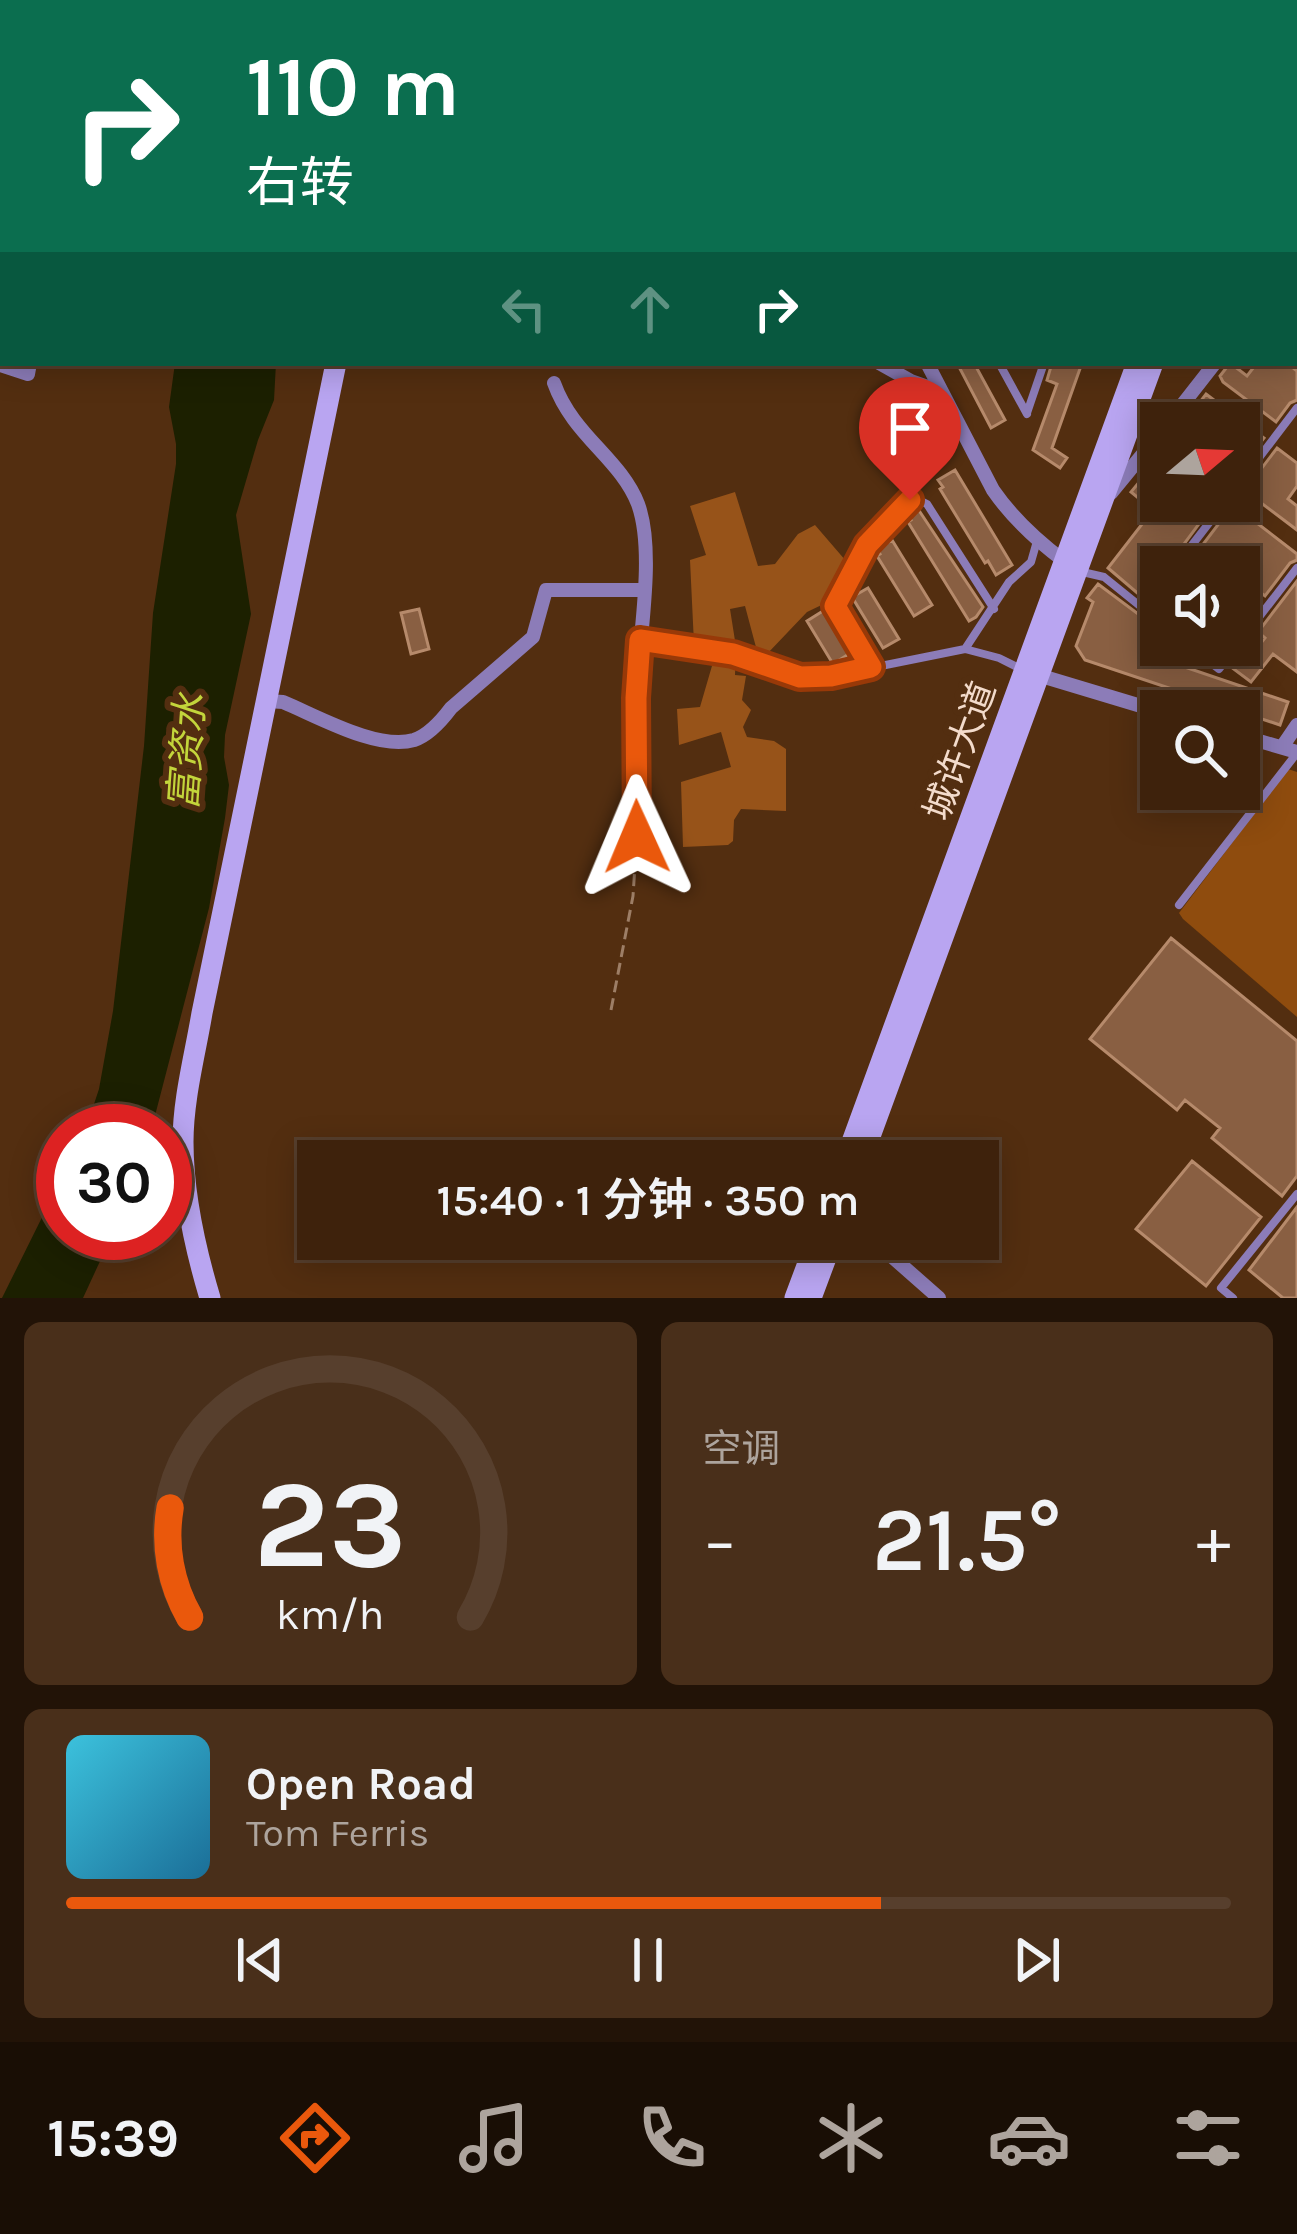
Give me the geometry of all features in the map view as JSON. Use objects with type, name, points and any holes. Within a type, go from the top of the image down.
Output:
[{"type":"main road","points":[[210,1298],[187,1199],[184,1115],[335,366]]},
{"type":"main road","name":"城许大道","points":[[853,1140],[1071,566],[1136,366]]},
{"type":"main road","name":"城许大道","points":[[1071,566],[1101,505],[1152,366]]},
{"type":"main road","name":"城许大道","points":[[868,1140],[1031,673]]},
{"type":"main road","points":[[795,1298],[809,1260]]},
{"type":"main road","points":[[811,1298],[825,1260]]},
{"type":"street","points":[[3,366],[28,374],[29,366]]},
{"type":"street","points":[[884,366],[942,392]]},
{"type":"street","points":[[929,366],[992,490],[1036,541],[1071,566]]},
{"type":"street","points":[[1184,402],[1213,366]]},
{"type":"street","points":[[554,383],[577,426],[634,495],[644,529],[636,698],[637,837]]},
{"type":"street","points":[[1101,505],[1140,458]]},
{"type":"street","points":[[267,700],[375,739],[416,740],[533,637],[546,590],[643,590]]},
{"type":"street","points":[[1031,673],[1140,706]]},
{"type":"street","points":[[1260,741],[1292,751],[1297,725]]},
{"type":"street","points":[[896,1260],[939,1298]]},
{"type":"lane","points":[[1000,366],[1027,414],[1043,366]]},
{"type":"lane","points":[[1260,456],[1297,408]]},
{"type":"lane","points":[[871,667],[835,606],[867,545],[910,500],[927,504],[994,609]]},
{"type":"lane","points":[[1191,546],[1210,522]]},
{"type":"lane","points":[[965,649],[1009,582],[1031,562],[1036,541]]},
{"type":"lane","points":[[1071,566],[1104,577],[1140,607]]},
{"type":"lane","points":[[1260,616],[1297,568]]},
{"type":"lane","points":[[640,640],[733,654],[800,677],[831,676],[965,649],[1031,673]]},
{"type":"lane","points":[[1179,905],[1292,751]]},
{"type":"lane","points":[[1233,1298],[1221,1288],[1297,1194]]},
{"type":"path","points":[[611,1010],[633,896],[637,837]]},
{"type":"shaded area","points":[[735,492],[758,566],[775,564],[798,534],[815,525],[846,561],[832,600],[807,612],[767,654],[757,651],[745,606],[730,609],[735,675],[746,676],[742,700],[751,710],[743,727],[747,737],[774,741],[786,749],[786,811],[741,809],[728,845],[683,847],[681,782],[731,767],[721,732],[679,745],[677,709],[700,707],[715,646],[694,644],[690,560],[706,555],[690,506]]},
{"type":"shaded area","points":[[1288,769],[1297,772],[1297,1017],[1179,913]]},
{"type":"water","name":"富资水","points":[[175,366],[276,366],[274,400],[236,515],[251,614],[225,735],[229,785],[209,908],[158,1104],[94,1104],[113,1011],[144,746],[153,613],[176,444],[169,407]]},
{"type":"water","points":[[36,1229],[36,1260],[101,1260],[83,1298],[2,1298]]},
{"type":"building","points":[[959,366],[976,366],[1005,420],[991,428]]},
{"type":"building","points":[[1051,366],[1081,366],[1052,448],[1067,458],[1060,468],[1033,450],[1057,384],[1047,380]]},
{"type":"building","points":[[1228,366],[1247,376],[1255,366],[1291,366],[1297,371],[1297,400],[1276,422],[1260,410],[1260,402],[1250,402],[1220,376]]},
{"type":"building","points":[[929,400],[951,440],[927,453],[906,412]]},
{"type":"building","points":[[1277,448],[1297,463],[1297,486],[1288,499],[1297,506],[1297,530],[1260,502],[1260,470]]},
{"type":"building","points":[[955,470],[1012,565],[996,575],[940,489],[938,480]]},
{"type":"building","points":[[918,509],[983,607],[969,621],[908,522],[908,515]]},
{"type":"building","points":[[1144,522],[1200,522],[1183,546],[1140,546],[1140,595],[1108,568]]},
{"type":"building","points":[[1220,522],[1256,522],[1297,554],[1297,560],[1265,596],[1260,592],[1260,546],[1202,546]]},
{"type":"building","points":[[892,540],[932,605],[914,616],[877,556],[877,549]]},
{"type":"building","points":[[1297,581],[1297,672],[1273,654],[1251,682],[1231,667],[1260,666],[1260,644],[1265,638],[1260,629]]},
{"type":"building","points":[[1098,584],[1140,615],[1140,666],[1182,666],[1253,690],[1175,690],[1085,660],[1076,646],[1093,602],[1087,598]]},
{"type":"building","points":[[868,588],[899,639],[883,648],[852,597]]},
{"type":"building","points":[[419,609],[429,649],[411,654],[401,613]]},
{"type":"building","points":[[826,609],[852,652],[833,664],[807,621]]},
{"type":"building","points":[[1260,693],[1288,702],[1280,725],[1260,718]]},
{"type":"building","points":[[1171,938],[1297,1041],[1297,1176],[1282,1196],[1212,1138],[1220,1128],[1185,1100],[1177,1110],[1090,1039]]},
{"type":"building","points":[[1192,1161],[1261,1217],[1206,1286],[1136,1229]]},
{"type":"building","points":[[1297,1207],[1297,1298],[1283,1298],[1249,1270]]},
{"type":"route","points":[[637,837],[640,640],[733,654],[800,677],[871,667],[836,601],[867,545],[910,500]]}]
